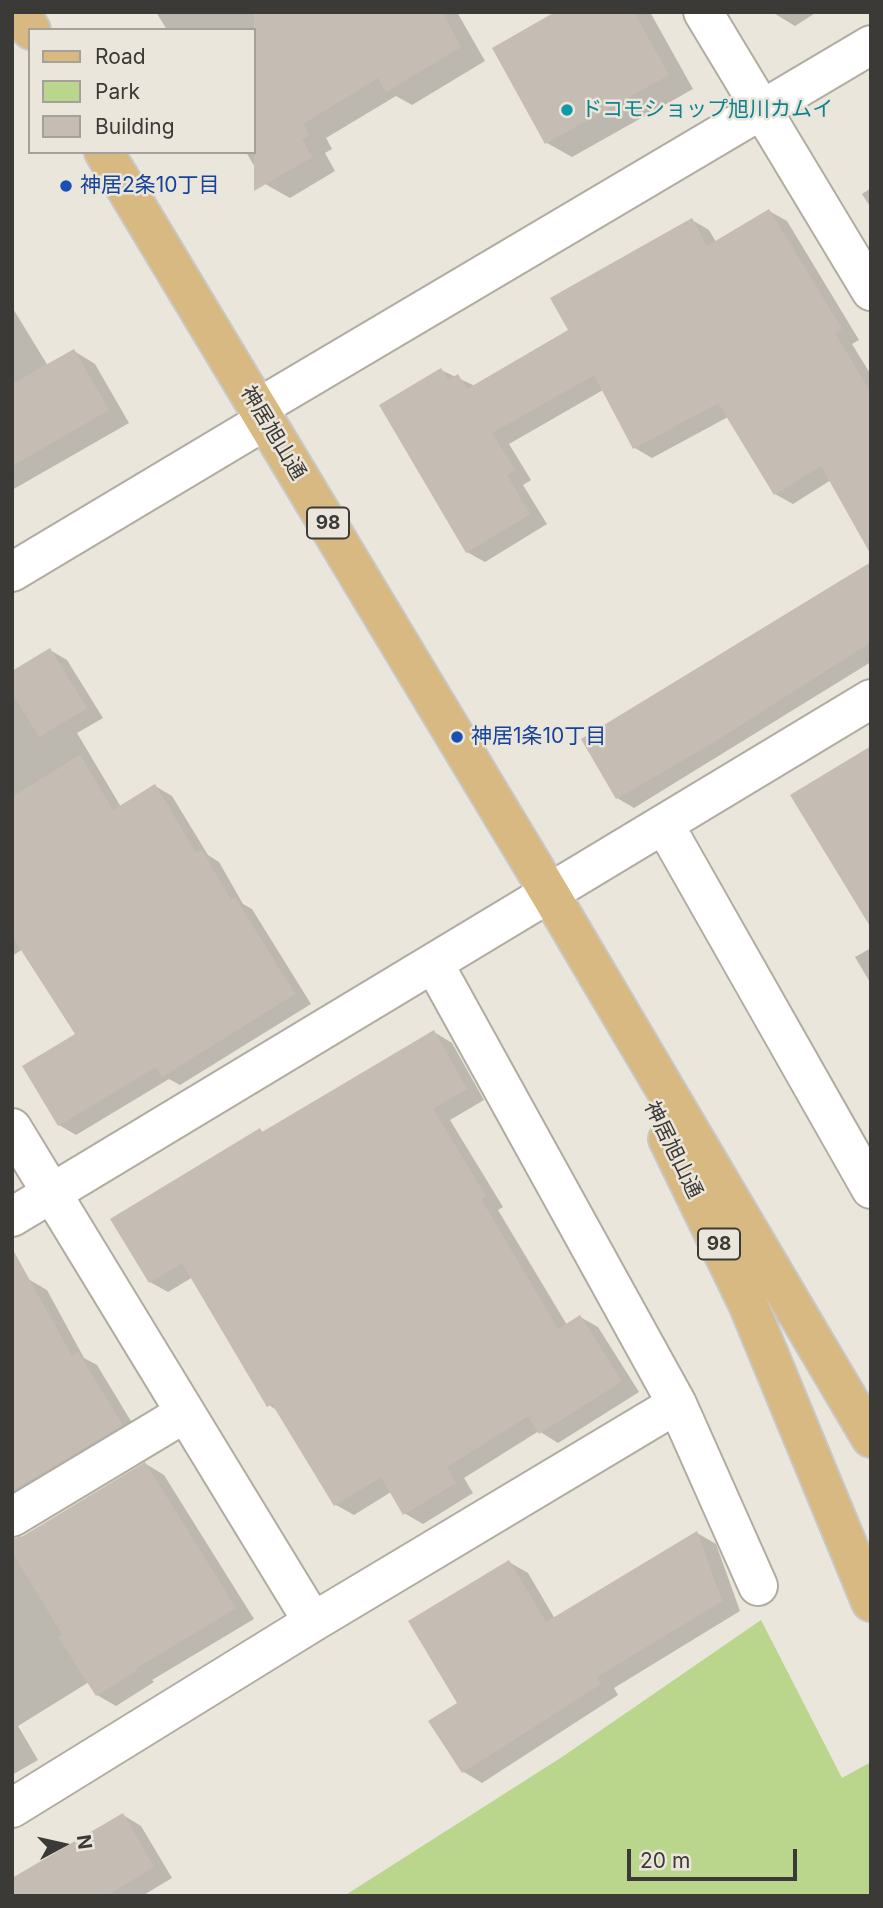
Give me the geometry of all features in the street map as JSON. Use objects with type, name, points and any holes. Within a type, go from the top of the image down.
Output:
[{"type":"main road","points":[[20,12],[30,28]]},
{"type":"main road","name":"神居旭山通","points":[[105,154],[550,894],[871,1438]]},
{"type":"main road","name":"神居旭山通","points":[[550,894],[748,1304],[871,1602]]},
{"type":"street","points":[[702,12],[871,291]]},
{"type":"street","points":[[12,572],[262,414],[761,108],[871,45]]},
{"type":"street","points":[[12,1217],[665,826],[871,699]]},
{"type":"street","points":[[665,826],[871,1189]]},
{"type":"street","points":[[434,964],[677,1404],[758,1586]]},
{"type":"street","points":[[12,1128],[313,1622]]},
{"type":"street","points":[[12,1808],[313,1622],[677,1404]]},
{"type":"street","points":[[12,1517],[185,1413]]},
{"type":"green space","points":[[761,1620],[842,1778],[871,1762],[871,1896],[344,1896],[562,1757]]},
{"type":"building","points":[[254,12],[442,12],[461,47],[386,92],[378,78],[303,124],[309,135],[302,139],[312,157],[254,191]]},
{"type":"building","name":"ドコモショップ旭川カムイ","points":[[555,12],[634,12],[669,75],[545,144],[492,48]]},
{"type":"building","points":[[769,209],[842,329],[835,333],[871,393],[871,555],[821,466],[774,495],[718,403],[633,449],[594,375],[492,433],[515,470],[507,475],[530,514],[466,553],[379,405],[441,368],[448,380],[458,374],[467,389],[568,330],[550,298],[692,218],[707,246]]},
{"type":"building","points":[[74,349],[109,410],[12,466],[12,384]]},
{"type":"building","points":[[871,562],[871,642],[711,744],[616,799],[581,739]]},
{"type":"building","points":[[50,648],[87,708],[39,737],[12,693],[12,671]]},
{"type":"building","points":[[871,746],[871,928],[790,795]]},
{"type":"building","points":[[80,755],[113,810],[155,784],[196,853],[202,850],[231,900],[235,897],[295,994],[162,1077],[156,1067],[58,1126],[22,1066],[75,1034],[12,936],[12,797]]},
{"type":"building","points":[[434,1030],[467,1089],[433,1109],[486,1196],[481,1199],[558,1329],[580,1315],[622,1381],[539,1434],[528,1416],[447,1467],[456,1483],[403,1515],[381,1477],[334,1506],[272,1404],[267,1407],[182,1263],[149,1283],[110,1219],[260,1128],[262,1132]]},
{"type":"building","points":[[12,1248],[72,1356],[78,1352],[123,1425],[12,1491]]},
{"type":"building","points":[[145,1462],[236,1608],[135,1669],[136,1671],[96,1696],[58,1637],[62,1634],[12,1552],[12,1539],[23,1536]]},
{"type":"building","points":[[697,1531],[722,1601],[597,1677],[601,1684],[462,1773],[428,1721],[457,1703],[408,1621],[509,1560],[546,1622]]},
{"type":"building","points":[[123,1813],[154,1867],[106,1896],[12,1896],[12,1878]]},
{"type":"place","name":"ドコモショップ旭川カムイ","points":[[567,110]]},
{"type":"place","name":"神居2条10丁目","points":[[66,186]]},
{"type":"place","name":"神居1条10丁目","points":[[457,737]]}]
